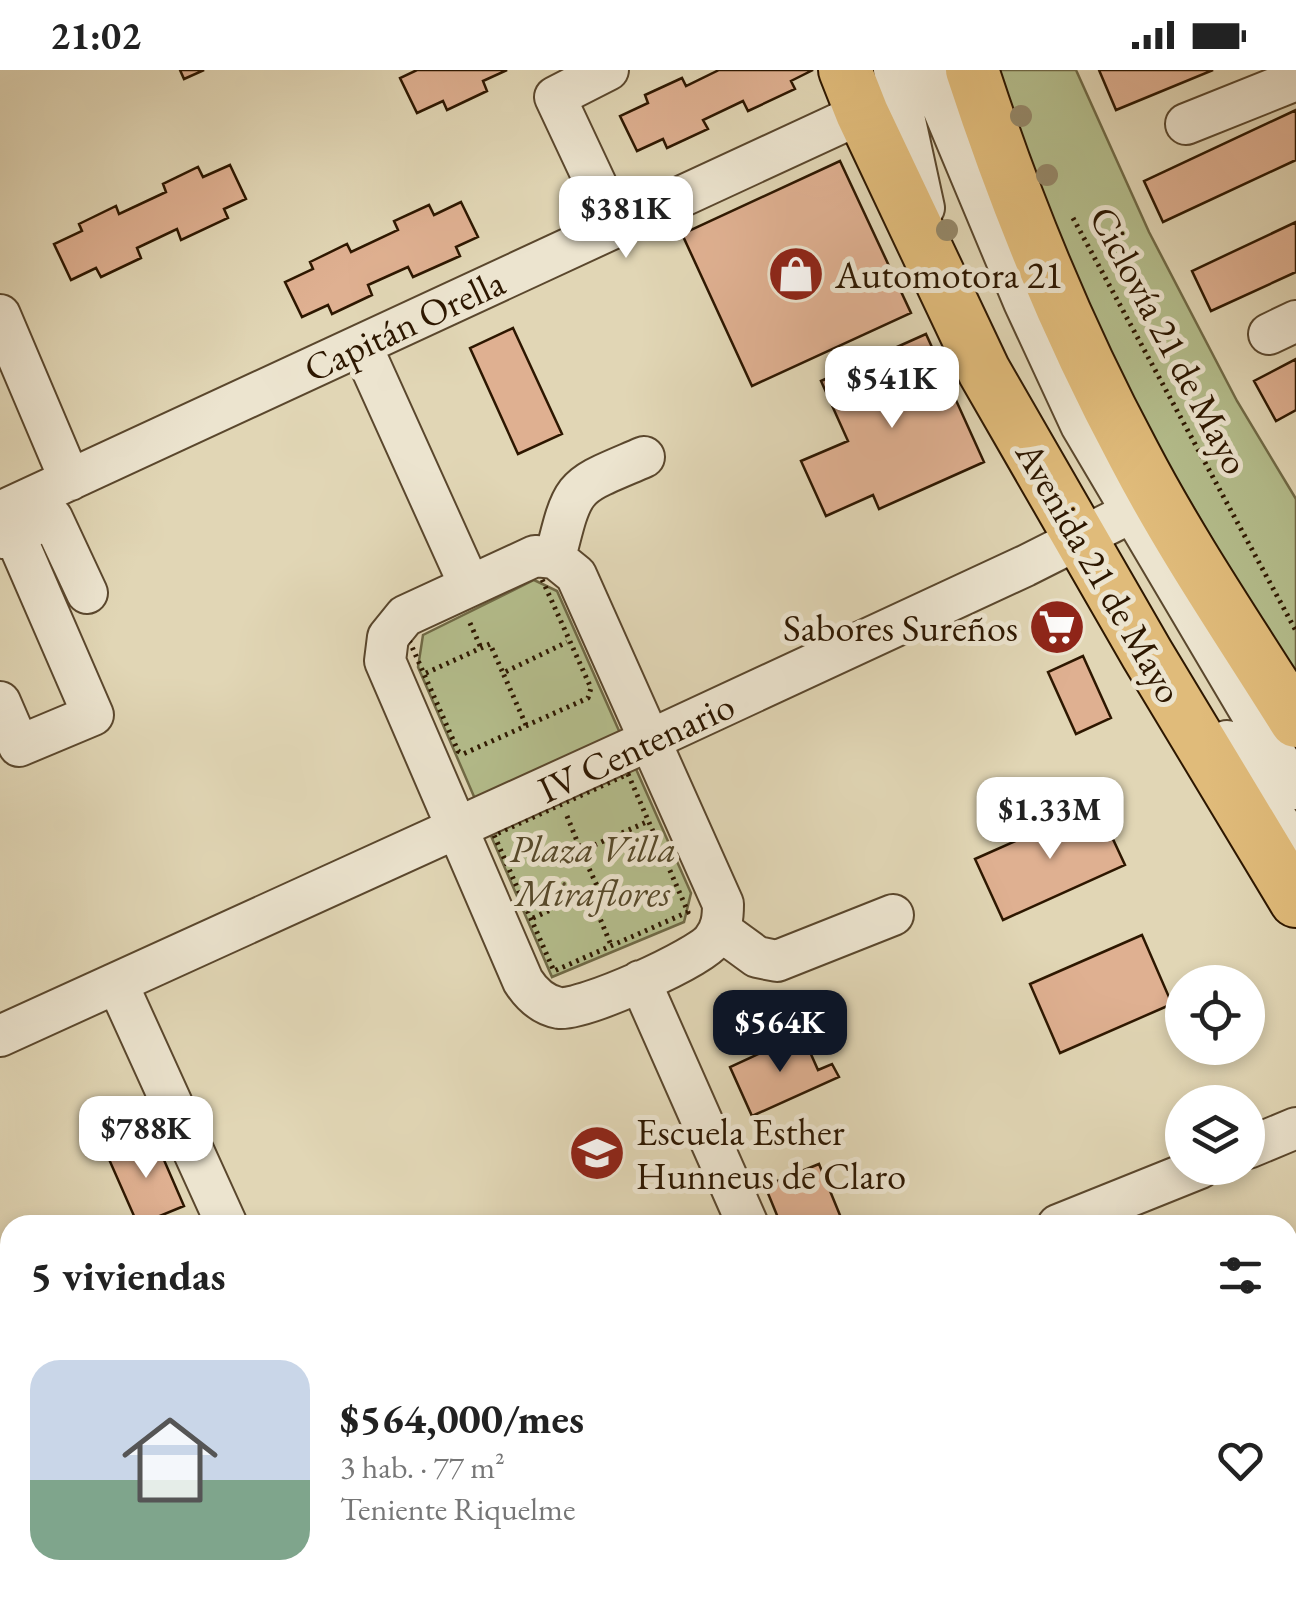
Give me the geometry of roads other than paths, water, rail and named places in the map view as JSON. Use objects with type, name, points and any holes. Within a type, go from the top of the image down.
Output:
[{"type":"main road","points":[[972,70],[1028,226],[1086,358],[1144,506],[1296,721]]},
{"type":"main road","name":"Avenida 21 de Mayo","points":[[853,92],[984,371],[1146,654],[1296,901]]},
{"type":"street","points":[[608,70],[555,97],[616,227]]},
{"type":"street","points":[[894,70],[944,285]]},
{"type":"street","points":[[928,70],[1024,302],[1081,425],[1144,506],[1296,789]]},
{"type":"street","points":[[1186,124],[1296,80]]},
{"type":"street","name":"Capitán Orella","points":[[5,524],[70,480],[616,227],[853,92]]},
{"type":"street","points":[[989,122],[1024,302]]},
{"type":"street","points":[[0,315],[70,480]]},
{"type":"street","points":[[360,345],[469,584]]},
{"type":"street","points":[[555,558],[568,505],[576,491],[591,480],[644,457]]},
{"type":"street","name":"IV Centenario","points":[[0,1036],[456,830],[1144,506]]},
{"type":"street","points":[[0,702],[19,746],[92,714],[5,524],[52,518],[87,592]]},
{"type":"street","points":[[555,558],[576,575],[723,904],[720,930],[706,949],[574,1008],[538,1000],[523,981],[387,673],[385,649],[395,626],[405,616],[525,559],[555,558]]},
{"type":"street","points":[[1146,654],[1226,740],[1296,849]]},
{"type":"street","points":[[720,930],[758,956],[778,962],[893,914]]},
{"type":"street","points":[[640,981],[744,1215]]},
{"type":"street","points":[[117,983],[222,1215]]},
{"type":"street","points":[[1265,1141],[1296,1128]]},
{"type":"street","points":[[1083,1215],[1165,1182]]},
{"type":"place","name":"Automotora 21","points":[[796,274]]},
{"type":"place","name":"Sabores Sureños","points":[[1057,627]]},
{"type":"place","name":"Escuela Esther Hunneus de Claro","points":[[597,1153]]},
{"type":"park label","name":"Plaza Villa Miraflores","points":[[593,870]]}]
